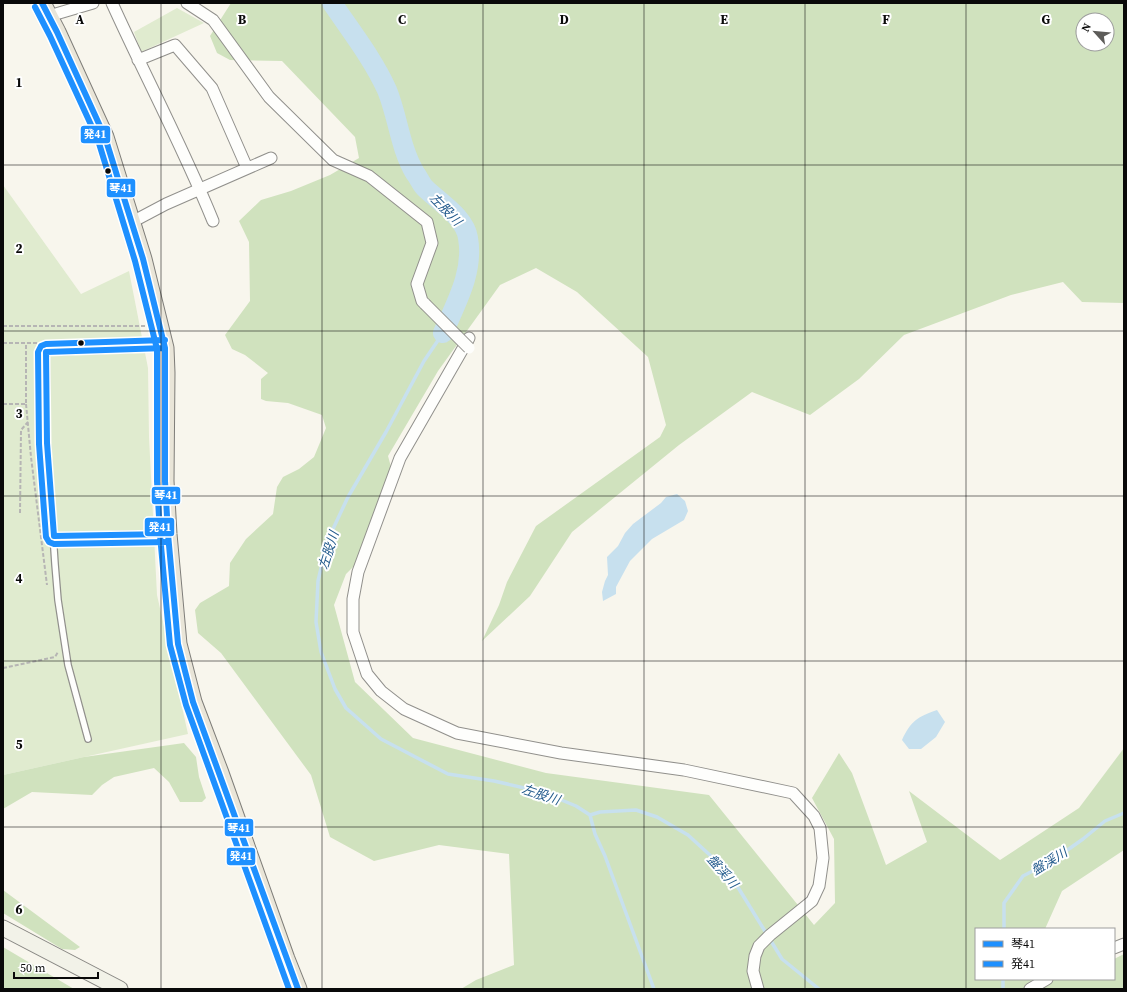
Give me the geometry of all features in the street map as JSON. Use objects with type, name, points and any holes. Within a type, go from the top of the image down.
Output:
[{"type":"main road","points":[[46,10],[105,137],[143,259],[165,348],[165,481],[168,534],[178,644],[193,702],[298,989]]},
{"type":"street","points":[[46,10],[92,3]]},
{"type":"street","points":[[112,3],[200,189],[213,221]]},
{"type":"street","points":[[187,3],[213,20],[269,97],[332,160],[369,176],[427,222],[432,243],[417,284],[422,301],[469,343],[400,458],[358,572],[353,599],[353,632],[367,674],[381,691],[404,709],[457,733],[561,753],[684,770],[793,793],[814,816],[820,828],[823,858],[819,886],[812,901],[770,935],[760,946],[754,956],[753,971],[758,989]]},
{"type":"street","points":[[138,60],[175,45],[212,88],[247,168]]},
{"type":"street","points":[[132,222],[166,204],[271,158]]},
{"type":"street","points":[[3,928],[120,989]]},
{"type":"street","points":[[1030,989],[1045,980]]},
{"type":"lane","points":[[88,739],[68,665],[58,593],[47,443],[46,352],[165,348]]},
{"type":"lane","points":[[54,536],[168,534]]},
{"type":"path","points":[[3,326],[147,326]]},
{"type":"path","points":[[26,343],[26,404],[30,458],[47,586]]},
{"type":"path","points":[[3,404],[26,404]]},
{"type":"path","points":[[20,513],[21,430],[28,422]]},
{"type":"path","points":[[3,668],[55,657],[58,652]]},
{"type":"green space","points":[[231,3],[1124,3],[1124,303],[1082,302],[1063,282],[1011,295],[904,335],[859,379],[810,415],[752,392],[679,445],[572,532],[530,596],[482,641],[499,605],[507,582],[536,526],[660,437],[666,425],[648,357],[577,292],[536,268],[500,285],[438,371],[388,456],[391,467],[359,559],[346,574],[334,605],[355,682],[413,738],[546,773],[709,795],[814,925],[835,903],[834,839],[812,798],[839,753],[852,773],[886,865],[927,842],[909,791],[1000,860],[1079,808],[1124,748],[1124,850],[1062,891],[1045,928],[975,928],[975,980],[1115,980],[1115,958],[1124,954],[1124,989],[461,989],[476,980],[514,965],[509,854],[439,845],[374,861],[330,837],[311,775],[221,653],[198,633],[195,610],[200,603],[229,586],[230,563],[246,539],[273,514],[277,487],[283,477],[299,469],[314,457],[326,428],[322,415],[288,403],[266,401],[261,399],[261,379],[268,373],[245,355],[232,349],[225,335],[250,301],[249,242],[239,221],[261,200],[291,191],[330,175],[359,158],[355,137],[282,61],[230,60],[217,53],[210,36]]},
{"type":"green space","points":[[177,8],[204,23],[141,52],[134,32]]},
{"type":"green space","points":[[3,185],[81,294],[129,271],[148,368],[149,437],[157,595],[188,734],[3,775]]},
{"type":"green space","points":[[184,743],[196,757],[199,777],[206,798],[202,802],[180,802],[169,782],[154,768],[114,777],[102,785],[92,795],[32,792],[3,809],[3,775],[84,757]]},
{"type":"green space","points":[[3,890],[80,947],[75,950],[62,949],[3,913]]},
{"type":"green space","points":[[3,947],[74,989],[3,989]]},
{"type":"water","points":[[677,494],[685,501],[688,511],[684,520],[652,539],[630,561],[616,587],[616,594],[603,601],[602,592],[608,575],[607,557],[618,546],[625,533],[633,524],[661,503],[666,497]]},
{"type":"water","points":[[937,710],[945,722],[936,737],[921,749],[909,749],[902,740],[908,728],[915,720]]},
{"type":"waterway","name":"左股川","points":[[332,3],[375,67],[387,90],[402,143],[415,173],[424,186],[451,210],[466,230],[469,251],[466,275],[463,287],[443,333]]},
{"type":"waterway","name":"左股川","points":[[443,333],[424,361],[386,432],[348,497],[326,547],[318,581],[316,622],[321,652],[335,689],[346,708],[381,739],[448,774],[494,781],[542,792],[576,806],[590,815],[595,834],[605,856],[654,989]]},
{"type":"waterway","name":"盤渓川","points":[[590,815],[600,812],[636,810],[657,817],[688,835],[712,857],[739,889],[782,959],[819,989]]},
{"type":"waterway","name":"盤渓川","points":[[1004,928],[1004,903],[1023,876],[1052,861],[1105,821],[1124,813]]},
{"type":"waterway","name":"盤渓川","points":[[1003,980],[1003,989]]},
{"type":"transit line","name":"琴41","points":[[42,3],[57,32],[105,137],[143,259],[165,348],[165,481],[168,534],[178,644],[193,702],[298,989]]},
{"type":"transit line","name":"発41","points":[[35,7],[98,140],[135,261],[157,349],[157,481],[160,535],[170,645],[186,705],[289,989]]},
{"type":"transit line","name":"発41","points":[[165,340],[46,344],[41,346],[38,352],[39,444],[46,537],[49,542],[54,544],[168,542]]},
{"type":"transit line","name":"琴41","points":[[46,352],[165,348]]},
{"type":"transit line","name":"琴41","points":[[46,352],[47,443],[54,536]]},
{"type":"transit line","name":"琴41","points":[[54,536],[168,534]]}]
